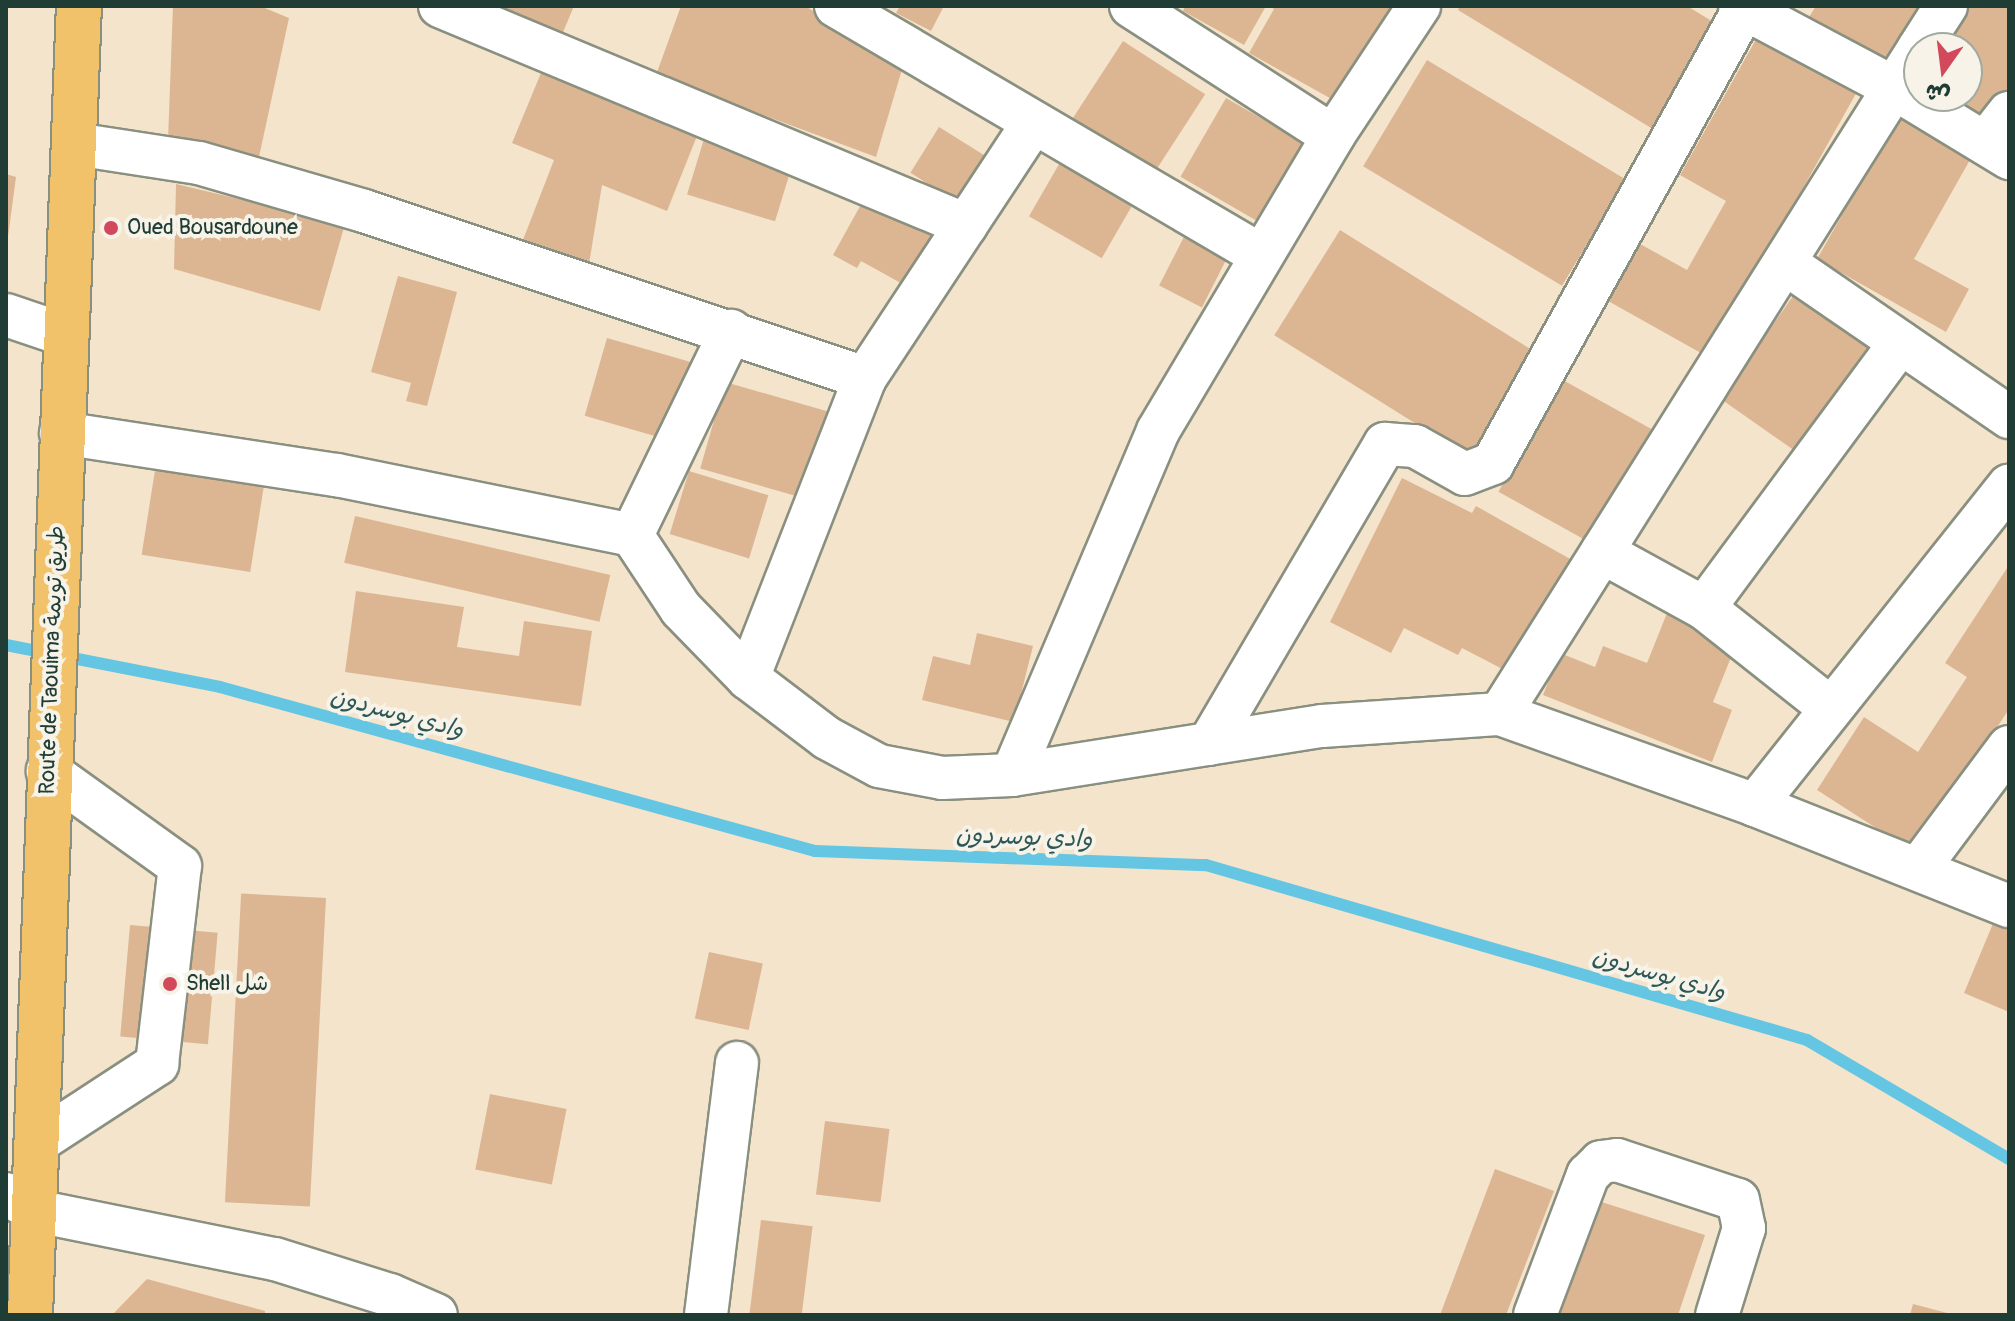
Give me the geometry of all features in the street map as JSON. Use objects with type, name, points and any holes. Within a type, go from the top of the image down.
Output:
[{"type":"main road","name":"Route de Taouima طريق تويمة","points":[[30,1315],[21,1202],[36,1143],[48,751],[79,6]]},
{"type":"street","points":[[440,6],[966,225]]},
{"type":"street","points":[[836,6],[1260,255]]},
{"type":"street","points":[[1131,6],[1333,136]]},
{"type":"street","points":[[1012,775],[1158,431],[1333,136],[1419,6]]},
{"type":"street","points":[[1929,32],[1946,6]]},
{"type":"street","points":[[1209,744],[1385,444],[1415,446],[1465,474],[1493,463],[1742,7],[1894,88],[2001,138]]},
{"type":"street","points":[[1500,714],[1903,74]]},
{"type":"street","points":[[748,678],[865,378],[1033,123]]},
{"type":"street","points":[[75,144],[199,163],[364,211],[865,378]]},
{"type":"street","points":[[1785,263],[2009,417]]},
{"type":"street","points":[[6,315],[65,335]]},
{"type":"street","points":[[632,535],[731,331]]},
{"type":"street","points":[[1704,608],[1900,343]]},
{"type":"street","points":[[61,433],[337,475],[632,535],[681,609],[748,678],[827,738],[879,766],[942,778],[1012,775],[1322,726],[1500,714],[1755,805],[2009,906]]},
{"type":"street","points":[[1755,805],[2009,486]]},
{"type":"street","points":[[1602,552],[1704,608],[1830,708]]},
{"type":"street","points":[[1918,869],[2009,747]]},
{"type":"street","points":[[36,1143],[157,1064],[180,866],[48,751]]},
{"type":"street","points":[[706,1315],[737,1063]]},
{"type":"street","points":[[1535,1315],[1588,1175],[1601,1162],[1617,1160],[1738,1200],[1744,1228],[1717,1315]]},
{"type":"street","points":[[21,1202],[275,1259],[390,1295],[436,1315]]},
{"type":"building","points":[[173,6],[260,6],[289,18],[259,157],[168,140]]},
{"type":"building","points":[[488,6],[574,6],[561,37]]},
{"type":"building","points":[[681,6],[805,6],[903,66],[876,157],[656,75]]},
{"type":"building","points":[[900,6],[944,6],[931,31],[896,13]]},
{"type":"building","points":[[1185,6],[1266,6],[1244,45],[1183,11]]},
{"type":"building","points":[[1269,6],[1391,6],[1337,102],[1249,53],[1274,9]]},
{"type":"building","points":[[1460,6],[1687,6],[1720,26],[1656,131],[1458,10]]},
{"type":"building","points":[[1816,6],[1923,6],[1908,32],[1903,32],[1903,40],[1889,64],[1809,17]]},
{"type":"building","points":[[1962,6],[2009,6],[2009,87],[1989,120],[1976,112],[1983,112],[1983,32],[1945,32]]},
{"type":"building","points":[[1759,34],[1858,90],[1708,357],[1601,297],[1633,240],[1687,270],[1726,201],[1680,175]]},
{"type":"building","points":[[1123,41],[1205,94],[1154,173],[1072,120]]},
{"type":"building","points":[[1427,60],[1626,179],[1562,286],[1363,166]]},
{"type":"building","points":[[541,73],[697,136],[667,211],[602,185],[589,264],[521,245],[554,160],[512,143]]},
{"type":"building","points":[[1226,98],[1305,144],[1259,222],[1180,177]]},
{"type":"building","points":[[1898,117],[1971,158],[1914,259],[1969,289],[1946,332],[1817,259]]},
{"type":"building","points":[[939,127],[991,159],[962,205],[910,173]]},
{"type":"building","points":[[704,139],[792,166],[775,221],[687,194]]},
{"type":"building","points":[[1062,159],[1135,201],[1102,258],[1029,216]]},
{"type":"building","points":[[6,174],[16,177],[8,237],[6,237]]},
{"type":"building","points":[[176,184],[345,224],[320,311],[174,269]]},
{"type":"building","points":[[869,190],[940,229],[908,287],[861,261],[857,268],[833,255]]},
{"type":"building","points":[[1190,225],[1233,247],[1202,307],[1159,286]]},
{"type":"building","points":[[1340,230],[1538,353],[1472,459],[1274,335]]},
{"type":"building","points":[[398,276],[457,292],[427,406],[406,401],[411,383],[371,372]]},
{"type":"building","points":[[1800,286],[1886,346],[1807,459],[1721,399]]},
{"type":"building","points":[[607,338],[693,363],[670,440],[585,416]]},
{"type":"building","points":[[1561,379],[1655,431],[1593,544],[1498,492]]},
{"type":"building","points":[[725,382],[830,412],[805,499],[700,469]]},
{"type":"building","points":[[156,464],[265,481],[250,572],[142,555]]},
{"type":"building","points":[[689,471],[768,495],[749,558],[670,534]]},
{"type":"building","points":[[1402,478],[1472,513],[1476,506],[1572,560],[1514,675],[1462,648],[1458,655],[1404,628],[1391,653],[1330,622]]},
{"type":"building","points":[[355,516],[610,575],[599,622],[344,563]]},
{"type":"building","points":[[2009,565],[2009,709],[1915,853],[1817,790],[1864,717],[1918,752],[1967,677],[1945,663]]},
{"type":"building","points":[[356,591],[464,607],[457,647],[519,656],[524,621],[592,631],[581,706],[345,672]]},
{"type":"building","points":[[1667,613],[1738,640],[1713,702],[1732,710],[1712,762],[1543,695],[1560,653],[1595,667],[1603,646],[1647,663]]},
{"type":"building","points":[[977,633],[1033,646],[1014,722],[922,700],[933,656],[970,665]]},
{"type":"building","points":[[241,894],[326,898],[310,1207],[225,1202]]},
{"type":"building","points":[[1997,914],[2009,919],[2009,1012],[1964,993]]},
{"type":"building","name":"Shell شل","points":[[130,925],[218,933],[208,1044],[120,1037]]},
{"type":"building","points":[[709,952],[763,963],[749,1030],[695,1019]]},
{"type":"building","points":[[490,1094],[567,1109],[552,1184],[475,1170]]},
{"type":"building","points":[[825,1121],[890,1129],[880,1202],[816,1194]]},
{"type":"building","points":[[1495,1169],[1554,1191],[1506,1315],[1440,1315]]},
{"type":"building","points":[[1589,1198],[1705,1235],[1678,1315],[1551,1315]]},
{"type":"building","points":[[761,1220],[813,1226],[802,1315],[749,1315]]},
{"type":"building","points":[[147,1279],[265,1311],[265,1315],[112,1315]]},
{"type":"building","points":[[1913,1304],[1951,1314],[1910,1315]]},
{"type":"waterway","name":"وادي بوسردون","points":[[6,645],[220,687],[815,851],[1206,865],[1807,1040],[2009,1159]]},
{"type":"place","name":"Oued Bousardoune","points":[[111,228]]},
{"type":"place","name":"Shell شل","points":[[170,984]]}]
